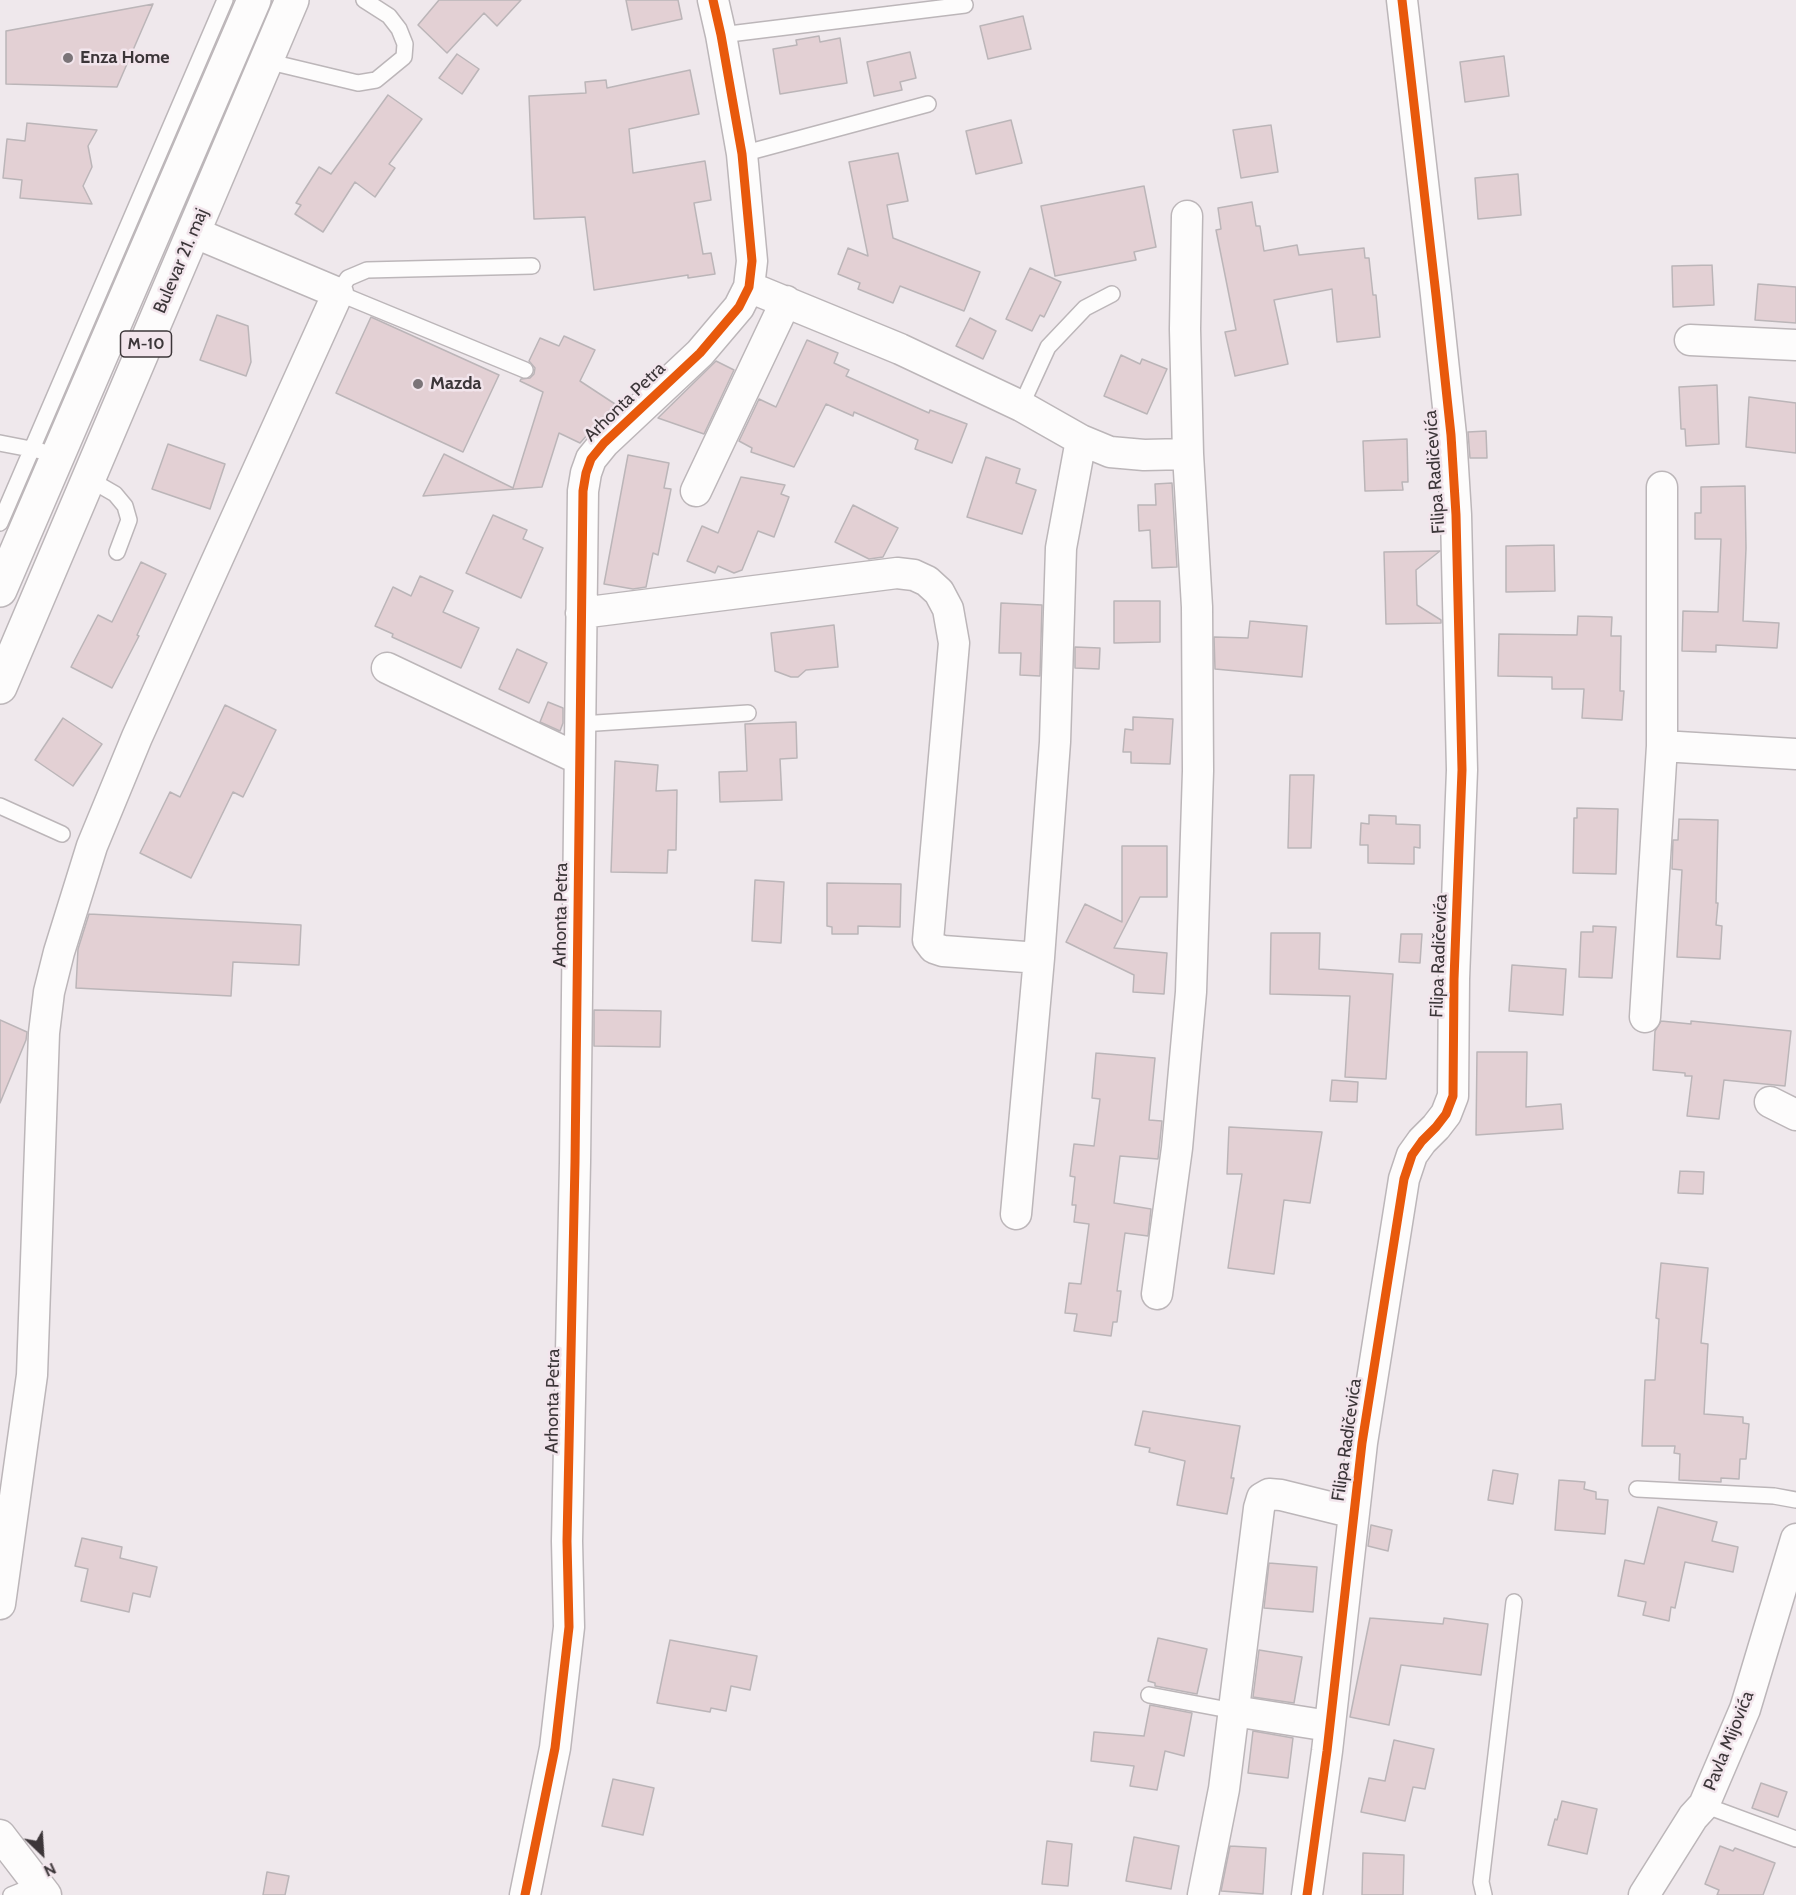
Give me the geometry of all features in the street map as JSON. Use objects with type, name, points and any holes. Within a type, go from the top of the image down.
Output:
[{"type":"main road","name":"Bulevar 21. maj","points":[[4,572],[46,451],[254,0]]},
{"type":"main road","name":"Bulevar 21. maj","points":[[0,687],[292,0]]},
{"type":"street","name":"Arhonta Petra","points":[[525,1895],[555,1748],[569,1627],[567,1541],[575,1162],[583,491],[591,459],[604,443],[700,353],[739,307],[749,287],[752,261],[742,154],[713,0]]},
{"type":"street","name":"Filipa Radičevića","points":[[1307,1895],[1362,1443],[1404,1179],[1412,1155],[1446,1114],[1453,1096],[1454,979],[1462,770],[1456,515],[1435,283],[1402,0]]},
{"type":"street","points":[[1157,1294],[1178,1148],[1191,992],[1198,760],[1197,607],[1188,454],[1185,329],[1187,216]]},
{"type":"street","points":[[0,1604],[32,1375],[44,1033],[49,992],[59,952],[92,846],[136,737],[338,293],[193,232]]},
{"type":"street","points":[[749,287],[900,349],[1021,405],[1081,440],[1110,452],[1144,455],[1188,454]]},
{"type":"street","points":[[696,491],[786,301]]},
{"type":"street","points":[[1690,340],[1796,345]]},
{"type":"street","points":[[1016,1214],[1040,958],[1055,742],[1061,548],[1081,440]]},
{"type":"street","points":[[1645,1017],[1662,746],[1662,487]]},
{"type":"street","points":[[581,613],[897,573],[914,575],[927,581],[939,592],[948,609],[954,643],[928,940],[934,948],[943,951],[1040,958]]},
{"type":"street","points":[[387,668],[579,759]]},
{"type":"street","points":[[1662,746],[1796,754]]},
{"type":"street","points":[[1203,1895],[1224,1789],[1262,1498],[1269,1494],[1281,1495],[1354,1513]]},
{"type":"street","name":"Pavla Mijovića","points":[[1644,1895],[1704,1805],[1745,1709],[1796,1539]]},
{"type":"street","points":[[1233,1711],[1329,1725]]},
{"type":"street","points":[[0,1835],[42,1890]]},
{"type":"lane","points":[[0,523],[46,451],[225,0]]},
{"type":"lane","points":[[266,61],[358,83],[375,80],[404,57],[405,44],[399,29],[389,16],[364,0]]},
{"type":"lane","points":[[721,35],[965,5]]},
{"type":"lane","points":[[742,154],[928,104]]},
{"type":"lane","points":[[525,369],[338,293],[348,279],[367,270],[532,266]]},
{"type":"lane","points":[[1021,405],[1048,347],[1085,308],[1112,294]]},
{"type":"lane","points":[[0,443],[46,451]]},
{"type":"lane","points":[[88,479],[115,494],[125,506],[129,520],[117,552]]},
{"type":"lane","points":[[581,724],[748,713]]},
{"type":"lane","points":[[0,806],[62,834]]},
{"type":"lane","points":[[1637,1489],[1774,1496],[1796,1500]]},
{"type":"lane","points":[[1484,1895],[1481,1882],[1514,1602]]},
{"type":"lane","points":[[1149,1695],[1233,1711]]},
{"type":"lane","points":[[1704,1805],[1796,1839]]},
{"type":"lane","points":[[11,1895],[42,1890]]},
{"type":"building","points":[[439,0],[521,0],[497,26],[484,13],[447,53],[418,25]]},
{"type":"building","points":[[626,0],[678,0],[682,19],[632,30]]},
{"type":"building","name":"Enza Home","points":[[153,4],[117,87],[6,84],[6,31]]},
{"type":"building","points":[[1023,16],[1031,49],[988,59],[980,26]]},
{"type":"building","points":[[819,36],[820,42],[840,38],[847,83],[780,94],[773,49],[797,45],[796,40]]},
{"type":"building","points":[[910,52],[916,78],[900,82],[902,90],[874,96],[867,62]]},
{"type":"building","points":[[457,54],[479,69],[462,94],[439,78]]},
{"type":"building","points":[[1504,56],[1509,96],[1465,102],[1460,62]]},
{"type":"building","points":[[690,70],[699,114],[629,129],[633,173],[705,161],[711,200],[694,203],[703,254],[711,253],[715,274],[688,278],[688,275],[594,290],[585,217],[534,219],[529,96],[586,93],[585,82],[606,80],[607,88]]},
{"type":"building","points":[[388,95],[422,119],[389,164],[395,168],[375,197],[355,182],[323,232],[295,214],[301,205],[296,203],[319,167],[331,174]]},
{"type":"building","points":[[1011,120],[1022,163],[976,174],[966,131]]},
{"type":"building","points":[[27,123],[97,130],[88,146],[92,167],[83,186],[92,204],[20,198],[22,180],[3,178],[7,139],[25,141]]},
{"type":"building","points":[[1271,125],[1278,172],[1241,178],[1233,130]]},
{"type":"building","points":[[898,153],[908,201],[887,205],[893,238],[980,272],[964,311],[900,286],[893,303],[858,289],[860,283],[838,274],[848,248],[868,256],[849,162]]},
{"type":"building","points":[[1518,174],[1521,215],[1478,219],[1475,178]]},
{"type":"building","points":[[1144,186],[1156,247],[1134,252],[1136,260],[1055,276],[1041,206]]},
{"type":"building","points":[[1252,202],[1256,226],[1260,226],[1264,251],[1297,245],[1299,255],[1364,248],[1365,258],[1369,258],[1373,295],[1376,295],[1380,337],[1337,342],[1332,289],[1274,300],[1288,364],[1235,376],[1225,332],[1236,330],[1216,230],[1221,229],[1218,208]]},
{"type":"building","points":[[1712,265],[1714,305],[1673,307],[1672,266]]},
{"type":"building","points":[[1030,268],[1061,282],[1044,317],[1040,315],[1032,331],[1006,319]]},
{"type":"building","points":[[1758,284],[1796,287],[1796,323],[1755,320]]},
{"type":"building","points":[[217,315],[248,326],[251,362],[246,376],[200,360]]},
{"type":"building","name":"Mazda","points":[[371,317],[499,375],[463,452],[336,393]]},
{"type":"building","points":[[970,318],[996,331],[983,359],[956,346]]},
{"type":"building","points":[[564,336],[595,350],[580,381],[615,404],[580,443],[559,433],[542,487],[423,496],[444,454],[513,488],[543,392],[520,381],[534,374],[535,368],[529,361],[540,338],[559,346]]},
{"type":"building","points":[[807,340],[838,353],[834,363],[849,370],[846,376],[929,413],[930,410],[967,424],[952,463],[915,449],[918,440],[854,412],[853,416],[826,404],[794,467],[751,452],[752,448],[739,441],[759,399],[776,407]]},
{"type":"building","points":[[1121,355],[1140,364],[1142,359],[1167,369],[1147,414],[1104,396]]},
{"type":"building","points":[[716,361],[734,370],[704,434],[658,418]]},
{"type":"building","points":[[1717,385],[1719,444],[1686,446],[1685,429],[1681,429],[1679,387]]},
{"type":"building","points":[[1749,397],[1796,403],[1796,453],[1746,447]]},
{"type":"building","points":[[1486,431],[1487,458],[1470,458],[1468,432]]},
{"type":"building","points":[[1407,439],[1408,482],[1402,482],[1403,490],[1365,491],[1363,441]]},
{"type":"building","points":[[168,444],[225,464],[210,509],[152,489]]},
{"type":"building","points":[[628,455],[669,463],[664,488],[671,489],[658,555],[653,553],[646,587],[633,589],[604,584]]},
{"type":"building","points":[[986,457],[1020,469],[1016,483],[1036,490],[1022,534],[967,517]]},
{"type":"building","points":[[741,477],[785,485],[781,494],[789,497],[774,537],[758,531],[742,570],[734,573],[718,566],[715,573],[687,561],[702,526],[718,533]]},
{"type":"building","points":[[1172,483],[1177,567],[1152,568],[1150,530],[1139,531],[1138,505],[1156,505],[1155,484]]},
{"type":"building","points":[[1745,486],[1746,548],[1743,621],[1779,623],[1777,648],[1716,645],[1716,652],[1682,651],[1683,611],[1718,612],[1721,539],[1695,539],[1695,513],[1701,513],[1701,487]]},
{"type":"building","points":[[853,505],[898,528],[883,557],[869,559],[835,542]]},
{"type":"building","points":[[493,515],[527,530],[523,539],[543,548],[521,598],[466,573]]},
{"type":"building","points":[[1554,545],[1555,591],[1506,592],[1506,546]]},
{"type":"building","points":[[1440,551],[1416,570],[1417,605],[1441,620],[1441,623],[1386,624],[1384,552]]},
{"type":"building","points":[[141,562],[166,574],[137,635],[139,636],[112,688],[71,667],[98,615],[112,622]]},
{"type":"building","points":[[420,576],[453,591],[443,612],[479,628],[461,668],[392,637],[393,634],[375,626],[393,587],[411,596]]},
{"type":"building","points":[[1114,601],[1160,601],[1160,642],[1114,643]]},
{"type":"building","points":[[1001,603],[1042,605],[1040,676],[1020,675],[1021,653],[999,653]]},
{"type":"building","points":[[1578,616],[1612,617],[1611,636],[1621,636],[1620,691],[1624,691],[1622,720],[1582,718],[1584,689],[1552,689],[1552,677],[1498,676],[1499,634],[1577,635]]},
{"type":"building","points":[[1250,621],[1307,626],[1302,677],[1215,669],[1214,637],[1248,638]]},
{"type":"building","points":[[834,625],[838,667],[806,670],[798,677],[775,671],[771,633]]},
{"type":"building","points":[[1075,647],[1100,648],[1099,669],[1075,668]]},
{"type":"building","points":[[517,649],[547,663],[529,703],[499,689]]},
{"type":"building","points":[[548,702],[563,708],[563,723],[560,731],[540,722]]},
{"type":"building","points":[[225,705],[276,730],[243,797],[233,792],[191,878],[140,853],[170,792],[180,797]]},
{"type":"building","points":[[1133,717],[1173,719],[1170,764],[1131,763],[1131,752],[1123,752],[1125,729],[1133,730]]},
{"type":"building","points":[[63,718],[102,744],[73,786],[35,760]]},
{"type":"building","points":[[796,722],[797,758],[780,759],[782,800],[720,802],[719,772],[747,771],[745,724]]},
{"type":"building","points":[[615,761],[658,765],[656,791],[677,790],[676,850],[668,850],[667,873],[611,872]]},
{"type":"building","points":[[1290,775],[1314,775],[1311,848],[1288,848]]},
{"type":"building","points":[[1577,808],[1618,809],[1616,874],[1573,873],[1574,818],[1577,818]]},
{"type":"building","points":[[1369,815],[1396,816],[1396,824],[1420,825],[1420,848],[1414,847],[1414,864],[1368,863],[1368,845],[1360,845],[1361,823],[1369,824]]},
{"type":"building","points":[[1679,819],[1718,820],[1716,925],[1722,926],[1720,959],[1677,957],[1682,870],[1672,869],[1673,840],[1678,840]]},
{"type":"building","points":[[1122,846],[1167,846],[1167,897],[1140,897],[1114,948],[1167,953],[1164,994],[1133,992],[1134,975],[1066,942],[1085,904],[1122,922]]},
{"type":"building","points":[[755,880],[784,882],[781,943],[752,941]]},
{"type":"building","points":[[827,883],[901,884],[900,927],[858,926],[858,934],[832,934],[832,927],[827,926]]},
{"type":"building","points":[[89,914],[301,925],[299,965],[233,962],[231,996],[76,988],[78,949]]},
{"type":"building","points":[[1593,926],[1616,927],[1612,978],[1579,977],[1581,932],[1593,932]]},
{"type":"building","points":[[1271,933],[1320,933],[1319,969],[1393,974],[1386,1079],[1345,1077],[1350,996],[1270,994]]},
{"type":"building","points":[[1401,934],[1422,934],[1420,963],[1399,962]]},
{"type":"building","points":[[1512,965],[1566,969],[1563,1015],[1509,1011]]},
{"type":"building","points":[[594,1010],[661,1011],[660,1047],[594,1046]]},
{"type":"building","points":[[0,1020],[27,1032],[26,1040],[0,1103]]},
{"type":"building","points":[[1661,1021],[1691,1024],[1691,1021],[1791,1031],[1785,1086],[1724,1080],[1719,1119],[1687,1116],[1692,1076],[1685,1076],[1685,1073],[1653,1070],[1655,1031]]},
{"type":"building","points":[[1477,1052],[1527,1052],[1526,1107],[1561,1104],[1563,1129],[1476,1135]]},
{"type":"building","points":[[1096,1053],[1155,1058],[1149,1120],[1162,1121],[1158,1159],[1120,1156],[1114,1203],[1151,1209],[1148,1236],[1125,1233],[1117,1291],[1121,1291],[1117,1322],[1113,1322],[1111,1336],[1074,1331],[1077,1314],[1065,1313],[1069,1283],[1081,1284],[1089,1224],[1074,1222],[1076,1205],[1072,1205],[1075,1177],[1070,1176],[1074,1144],[1094,1146],[1100,1099],[1092,1098]]},
{"type":"building","points":[[1332,1080],[1358,1082],[1357,1102],[1330,1101]]},
{"type":"building","points":[[1229,1127],[1322,1132],[1310,1203],[1284,1200],[1274,1274],[1228,1268],[1242,1174],[1227,1174]]},
{"type":"building","points":[[1680,1171],[1704,1172],[1703,1194],[1678,1193]]},
{"type":"building","points":[[1661,1263],[1708,1268],[1701,1343],[1708,1344],[1704,1414],[1743,1417],[1743,1423],[1749,1424],[1746,1459],[1740,1459],[1739,1479],[1721,1478],[1721,1482],[1679,1480],[1680,1454],[1674,1453],[1675,1446],[1642,1446],[1645,1380],[1655,1380],[1659,1319],[1656,1318]]},
{"type":"building","points":[[1143,1411],[1240,1426],[1227,1514],[1177,1505],[1185,1461],[1149,1452],[1150,1448],[1135,1445]]},
{"type":"building","points":[[1493,1470],[1518,1474],[1513,1504],[1488,1500]]},
{"type":"building","points":[[1559,1480],[1585,1482],[1584,1489],[1596,1492],[1596,1499],[1608,1500],[1605,1534],[1555,1530]]},
{"type":"building","points":[[1658,1507],[1717,1522],[1712,1541],[1738,1547],[1733,1572],[1685,1562],[1675,1608],[1671,1607],[1669,1621],[1643,1615],[1646,1602],[1618,1596],[1625,1560],[1644,1564]]},
{"type":"building","points":[[1371,1525],[1392,1530],[1388,1551],[1368,1546]]},
{"type":"building","points":[[82,1538],[122,1547],[120,1558],[157,1567],[150,1597],[133,1593],[129,1612],[81,1601],[88,1569],[75,1566]]},
{"type":"building","points":[[1269,1563],[1317,1567],[1313,1612],[1264,1608]]},
{"type":"building","points":[[1370,1618],[1443,1624],[1444,1618],[1488,1624],[1481,1675],[1401,1665],[1389,1725],[1350,1717]]},
{"type":"building","points":[[1158,1638],[1207,1649],[1197,1694],[1155,1686],[1155,1683],[1148,1681]]},
{"type":"building","points":[[670,1640],[757,1656],[750,1690],[731,1686],[726,1711],[711,1708],[710,1712],[657,1703]]},
{"type":"building","points":[[1259,1650],[1302,1657],[1294,1703],[1253,1697]]},
{"type":"building","points":[[1150,1705],[1192,1713],[1184,1756],[1165,1751],[1157,1790],[1130,1786],[1134,1766],[1091,1761],[1094,1732],[1144,1736]]},
{"type":"building","points":[[1253,1731],[1293,1738],[1288,1778],[1248,1773]]},
{"type":"building","points":[[1394,1740],[1434,1749],[1425,1789],[1413,1787],[1405,1821],[1361,1812],[1369,1778],[1385,1781]]},
{"type":"building","points":[[613,1779],[654,1788],[643,1835],[602,1826]]},
{"type":"building","points":[[1761,1783],[1787,1792],[1778,1817],[1752,1808]]},
{"type":"building","points":[[1562,1801],[1597,1809],[1587,1854],[1548,1845]]},
{"type":"building","points":[[1134,1837],[1179,1846],[1171,1889],[1126,1881]]},
{"type":"building","points":[[1047,1841],[1072,1844],[1068,1886],[1042,1884]]},
{"type":"building","points":[[1230,1846],[1266,1848],[1263,1894],[1221,1891]]},
{"type":"building","points":[[1720,1846],[1733,1851],[1735,1848],[1775,1863],[1763,1895],[1717,1895],[1719,1890],[1705,1884]]},
{"type":"building","points":[[1363,1853],[1404,1855],[1403,1895],[1362,1895]]},
{"type":"building","points":[[267,1872],[289,1876],[285,1895],[263,1895]]},
{"type":"cycle path","points":[[525,1895],[555,1748],[569,1627],[567,1541],[575,1162],[583,491],[591,459],[604,443],[700,353],[739,307],[749,287],[752,261],[742,154],[713,0]]},
{"type":"cycle path","points":[[1307,1895],[1327,1751],[1362,1443],[1404,1179],[1412,1155],[1446,1114],[1453,1096],[1454,979],[1462,770],[1456,515],[1451,435],[1402,0]]},
{"type":"place","name":"Enza Home","points":[[68,58]]},
{"type":"place","name":"Mazda","points":[[418,384]]}]
